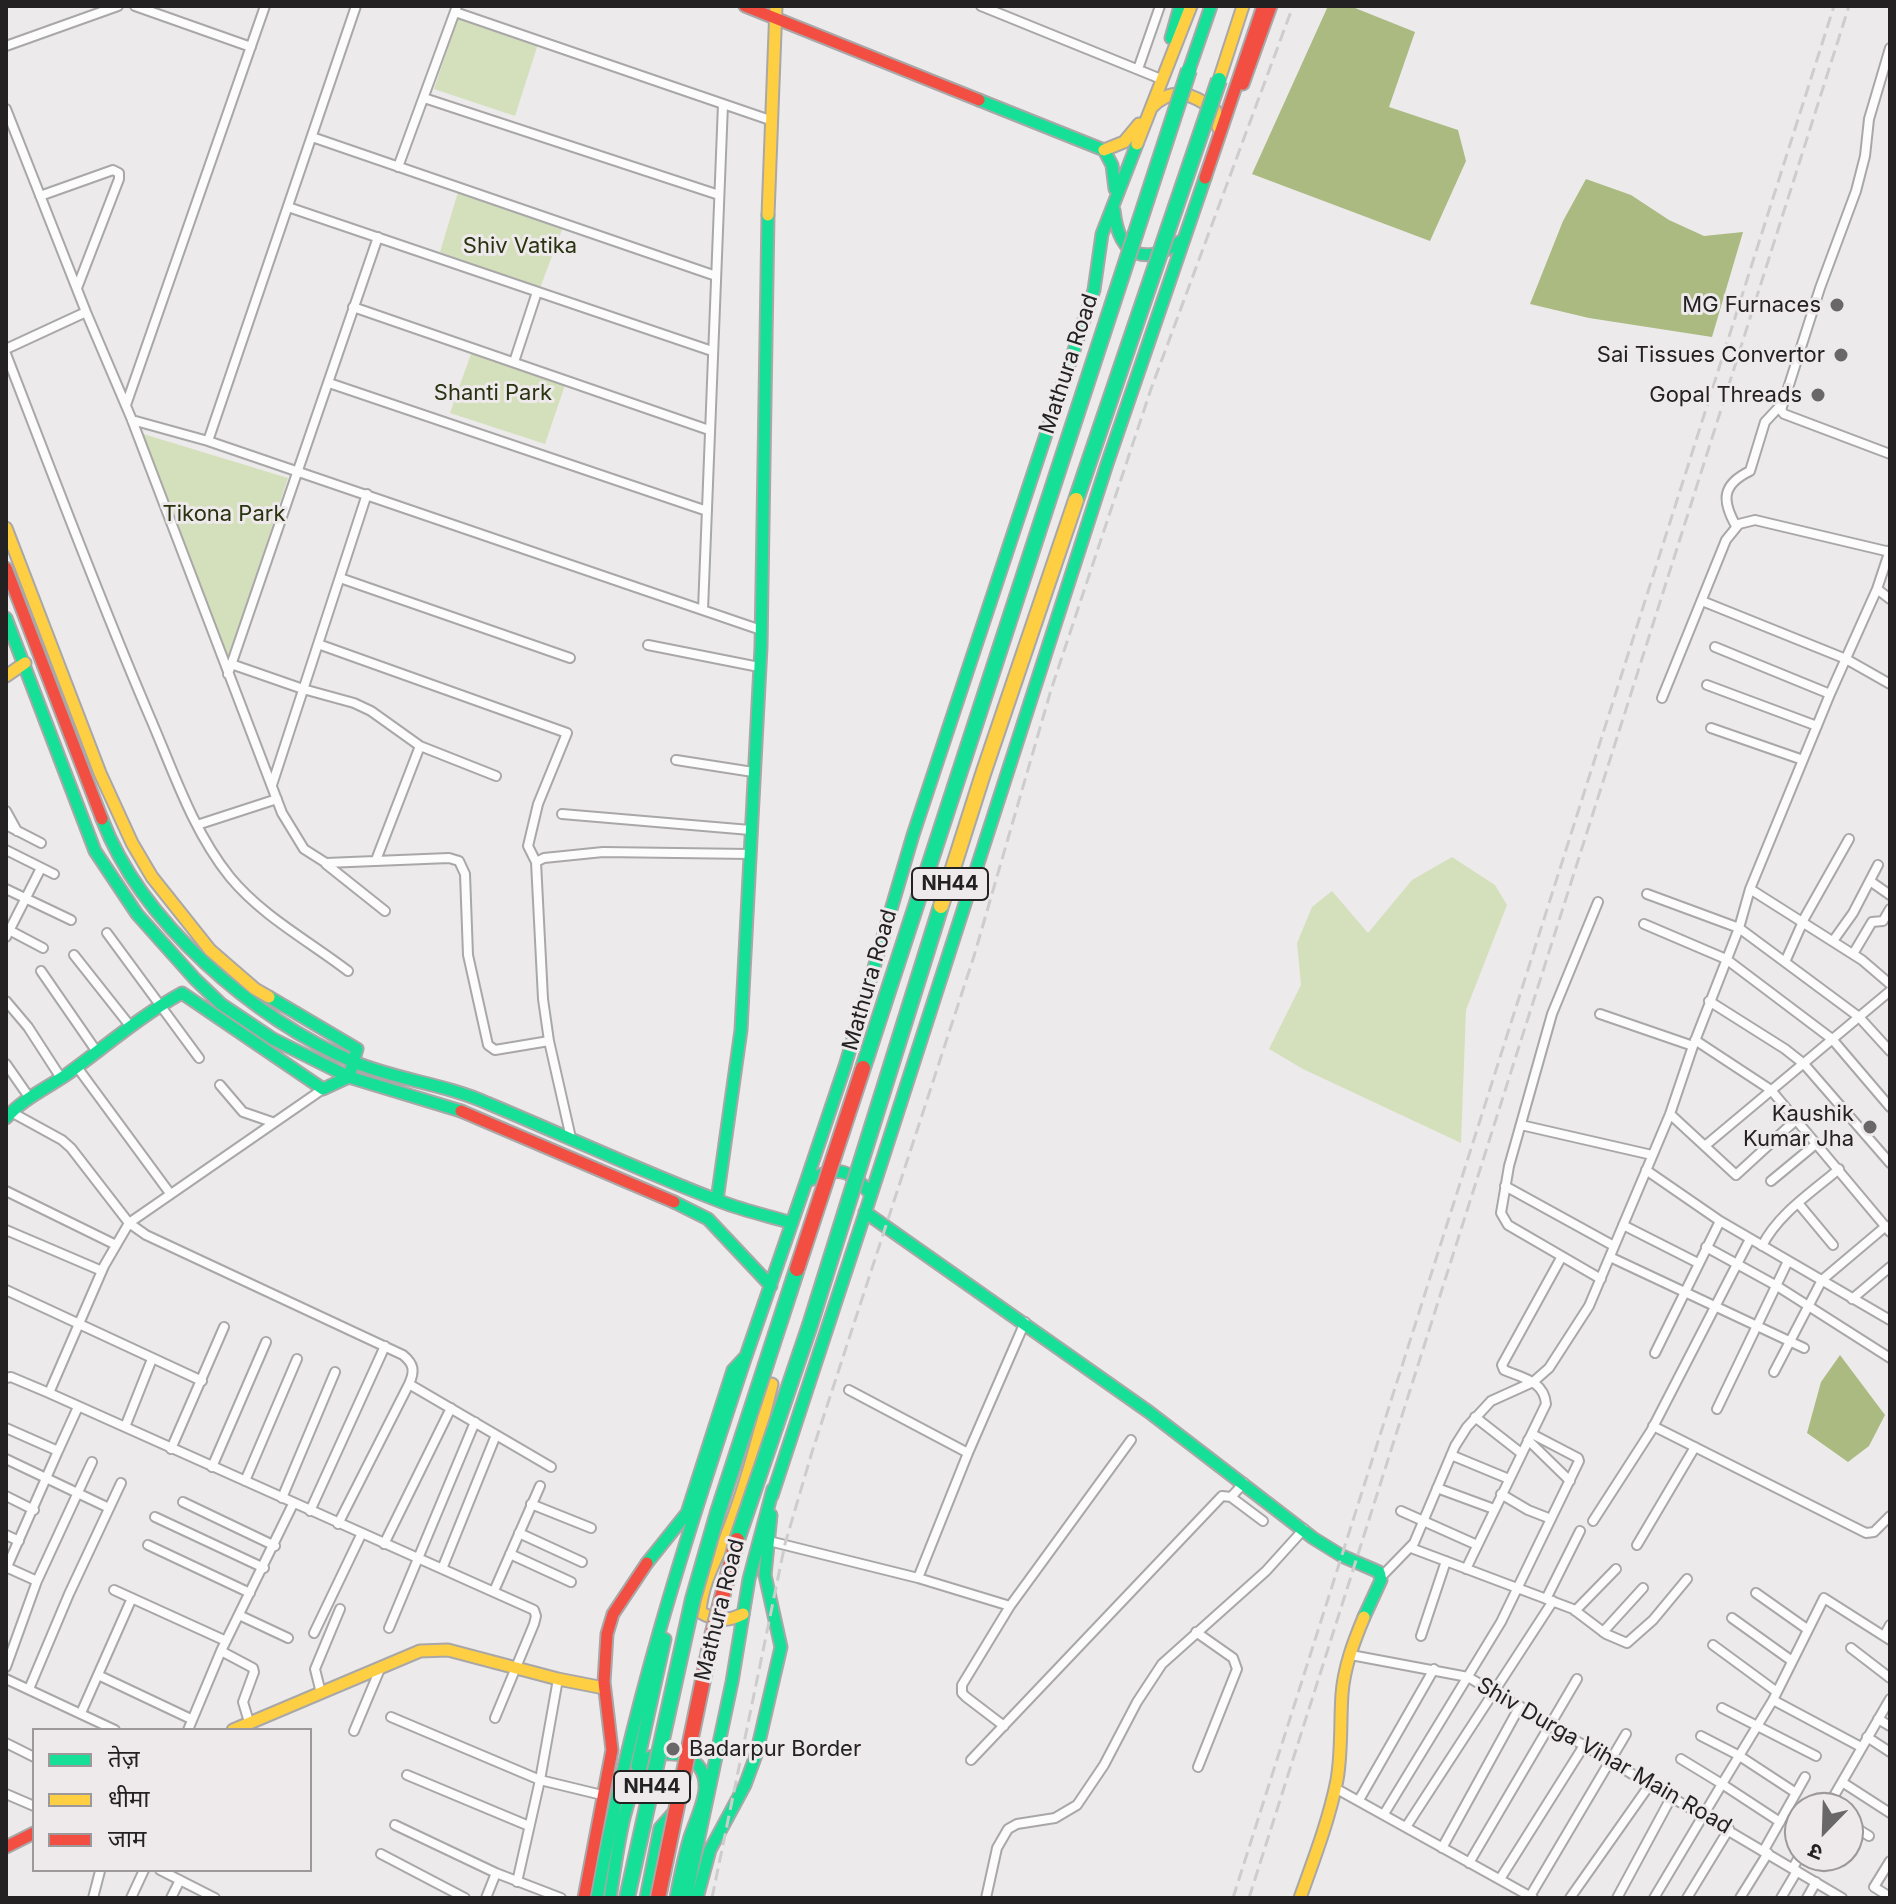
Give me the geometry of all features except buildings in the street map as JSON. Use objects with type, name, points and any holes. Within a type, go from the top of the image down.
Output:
[{"type":"main road","points":[[745,6],[776,11],[1104,150],[1115,175],[1116,235],[1128,249],[1144,255],[1159,255],[1184,238]]},
{"type":"main road","points":[[1174,46],[1171,38],[1180,6]]},
{"type":"main road","name":"Mathura Road","points":[[584,1898],[612,1750],[604,1688],[607,1634],[613,1614],[642,1569],[687,1513],[733,1370],[744,1363],[845,1066],[913,835],[1094,290],[1102,234],[1191,6]]},
{"type":"main road","name":"Mathura Road","points":[[627,1898],[693,1599],[718,1512],[1211,6]]},
{"type":"main road","name":"Mathura Road","points":[[658,1898],[711,1641],[743,1518],[824,1279],[983,774],[1243,6]]},
{"type":"main road","name":"Mathura Road","points":[[697,1898],[710,1850],[745,1785],[756,1755],[781,1647],[765,1575],[773,1489],[1107,464],[1263,6]]},
{"type":"main road","points":[[1231,101],[1238,95],[1249,71],[1271,6]]},
{"type":"main road","points":[[717,1200],[741,1030],[761,630],[770,120],[776,11]]},
{"type":"main road","points":[[1104,150],[1124,142],[1161,97],[1175,92],[1209,105],[1218,113],[1218,139]]},
{"type":"main road","points":[[6,528],[81,743],[113,849],[147,899],[209,969],[279,1021],[355,1062],[465,1093],[717,1200],[792,1223]]},
{"type":"main road","points":[[6,568],[81,743]]},
{"type":"main road","points":[[6,618],[95,851],[137,914],[221,1004],[273,1039],[349,1077],[473,1115],[661,1195],[708,1219],[771,1286]]},
{"type":"main road","points":[[6,676],[25,663]]},
{"type":"main road","points":[[9,1115],[29,1097],[77,1067],[161,1003],[182,993],[323,1089],[349,1077],[355,1062]]},
{"type":"main road","points":[[806,1182],[821,1172],[836,1170],[850,1174],[871,1195]]},
{"type":"main road","points":[[865,1212],[1025,1322],[1342,1556],[1379,1572],[1381,1577],[1357,1631],[1342,1692],[1342,1737],[1335,1788],[1323,1834],[1300,1898]]},
{"type":"main road","points":[[597,1898],[624,1759],[638,1705],[682,1548],[744,1363],[772,1384],[807,1385]]},
{"type":"main road","points":[[743,1614],[730,1621],[712,1620],[700,1612],[700,1597],[728,1531],[757,1445],[772,1384]]},
{"type":"main road","points":[[686,1898],[732,1682],[743,1614],[773,1489]]},
{"type":"main road","points":[[634,1783],[647,1709],[666,1634],[671,1596]]},
{"type":"main road","points":[[237,1728],[420,1651],[436,1649],[604,1688]]},
{"type":"main road","points":[[646,1898],[660,1828],[681,1805],[688,1770],[673,1751]]},
{"type":"main road","points":[[610,1898],[626,1804],[634,1783],[646,1759],[654,1754],[673,1751],[694,1760],[703,1770],[705,1789],[676,1898]]},
{"type":"main road","points":[[681,1805],[693,1826]]},
{"type":"main road","points":[[6,1847],[32,1834]]},
{"type":"street","points":[[6,46],[118,6]]},
{"type":"street","points":[[135,6],[251,47]]},
{"type":"street","points":[[126,405],[265,6]]},
{"type":"street","points":[[208,441],[356,6]]},
{"type":"street","points":[[981,6],[1161,79]]},
{"type":"street","points":[[1138,69],[1160,6]]},
{"type":"street","points":[[398,167],[456,9],[770,120]]},
{"type":"street","points":[[1736,526],[1726,503],[1727,490],[1735,478],[1750,471],[1765,422],[1781,405],[1856,191],[1865,156],[1869,119],[1890,51]]},
{"type":"street","points":[[424,98],[719,195]]},
{"type":"street","points":[[703,610],[723,104]]},
{"type":"street","points":[[6,109],[132,420],[293,834],[304,849],[385,911]]},
{"type":"street","points":[[312,137],[716,276]]},
{"type":"street","points":[[40,196],[113,170],[119,173],[77,289]]},
{"type":"street","points":[[288,207],[712,351]]},
{"type":"street","points":[[230,669],[378,237]]},
{"type":"street","points":[[514,362],[537,292]]},
{"type":"street","points":[[353,307],[709,430]]},
{"type":"street","points":[[86,312],[6,352],[115,637],[197,825],[214,855],[249,896],[348,971]]},
{"type":"street","points":[[329,383],[707,511]]},
{"type":"street","points":[[1781,405],[1784,414],[1890,454]]},
{"type":"street","points":[[132,420],[208,441],[367,494],[761,630]]},
{"type":"street","points":[[272,785],[367,494]]},
{"type":"street","points":[[1381,1577],[1411,1548],[1451,1455],[1475,1417],[1491,1401],[1533,1382],[1549,1368],[1589,1306],[1670,1114],[1709,1001],[1739,928],[1750,889],[1877,589],[1890,550],[1755,520],[1736,526],[1726,540],[1662,698]]},
{"type":"street","points":[[340,578],[570,658]]},
{"type":"street","points":[[1877,589],[1890,599]]},
{"type":"street","points":[[1702,601],[1846,659],[1890,683]]},
{"type":"street","points":[[318,644],[567,733],[538,804],[528,846],[536,862],[543,999],[549,1041],[571,1138]]},
{"type":"street","points":[[648,645],[759,667]]},
{"type":"street","points":[[1715,647],[1830,694]]},
{"type":"street","points":[[230,669],[362,706],[420,746],[496,776]]},
{"type":"street","points":[[1707,685],[1817,726]]},
{"type":"street","points":[[1711,728],[1803,760]]},
{"type":"street","points":[[376,860],[420,746]]},
{"type":"street","points":[[676,760],[753,772]]},
{"type":"street","points":[[197,825],[277,799]]},
{"type":"street","points":[[6,811],[17,831]]},
{"type":"street","points":[[562,814],[750,830]]},
{"type":"street","points":[[6,825],[41,843]]},
{"type":"street","points":[[1785,962],[1802,923],[1849,839]]},
{"type":"street","points":[[6,850],[54,874]]},
{"type":"street","points":[[536,862],[544,858],[603,852],[749,854]]},
{"type":"street","points":[[326,863],[449,858],[459,861],[465,874],[470,969],[488,1045],[495,1050],[549,1041]]},
{"type":"street","points":[[1833,941],[1853,913],[1878,865]]},
{"type":"street","points":[[41,868],[7,932],[43,948]]},
{"type":"street","points":[[1870,881],[1890,895]]},
{"type":"street","points":[[6,889],[71,920]]},
{"type":"street","points":[[1750,889],[1853,954],[1890,984]]},
{"type":"street","points":[[1647,894],[1739,928],[1859,1017],[1890,1051]]},
{"type":"street","points":[[1598,902],[1552,1014],[1501,1204],[1503,1219],[1508,1225],[1601,1279]]},
{"type":"street","points":[[1853,954],[1872,922],[1883,921],[1890,909]]},
{"type":"street","points":[[1644,924],[1726,959],[1832,1039],[1890,1107]]},
{"type":"street","points":[[107,933],[199,1058]]},
{"type":"street","points":[[74,955],[131,1027]]},
{"type":"street","points":[[41,971],[97,1052]]},
{"type":"street","points":[[1706,1145],[1890,991]]},
{"type":"street","points":[[6,1001],[28,1027],[61,1078]]},
{"type":"street","points":[[1709,1001],[1804,1064],[1890,1163]]},
{"type":"street","points":[[1600,1014],[1694,1043],[1771,1090],[1888,1229],[1822,1280],[1774,1372]]},
{"type":"street","points":[[6,1064],[29,1097]]},
{"type":"street","points":[[77,1067],[169,1192]]},
{"type":"street","points":[[220,1085],[243,1112],[272,1122]]},
{"type":"street","points":[[49,1393],[114,1244],[129,1223],[169,1192],[323,1089]]},
{"type":"street","points":[[1670,1114],[1736,1175],[1797,1119]]},
{"type":"street","points":[[9,1115],[71,1148],[129,1223],[162,1243],[385,1346],[409,1361],[414,1372],[409,1384],[338,1524]]},
{"type":"street","points":[[1521,1125],[1652,1155]]},
{"type":"street","points":[[1771,1181],[1817,1143]]},
{"type":"street","points":[[1762,1246],[1768,1235],[1798,1203],[1839,1169]]},
{"type":"street","points":[[1646,1170],[1720,1221],[1890,1320]]},
{"type":"street","points":[[1505,1186],[1614,1246]]},
{"type":"street","points":[[6,1191],[114,1244]]},
{"type":"street","points":[[1798,1203],[1833,1245]]},
{"type":"street","points":[[1655,1353],[1720,1221]]},
{"type":"street","points":[[1623,1225],[1698,1263]]},
{"type":"street","points":[[6,1230],[102,1271]]},
{"type":"street","points":[[1593,1521],[1653,1426],[1750,1239]]},
{"type":"street","points":[[1706,1247],[1777,1286],[1890,1358]]},
{"type":"street","points":[[1610,1257],[1804,1348]]},
{"type":"street","points":[[1466,1569],[1547,1401],[1542,1389],[1504,1370],[1502,1365],[1561,1258]]},
{"type":"street","points":[[1717,1409],[1788,1261]]},
{"type":"street","points":[[1852,1299],[1890,1267]]},
{"type":"street","points":[[6,1290],[202,1381]]},
{"type":"street","points":[[918,1578],[1025,1322]]},
{"type":"street","points":[[171,1449],[224,1327]]},
{"type":"street","points":[[212,1467],[266,1342]]},
{"type":"street","points":[[310,1511],[385,1346]]},
{"type":"street","points":[[125,1427],[152,1359]]},
{"type":"street","points":[[245,1481],[297,1359]]},
{"type":"street","points":[[282,1498],[335,1372]]},
{"type":"street","points":[[6,1378],[11,1377],[49,1393],[536,1612],[534,1624],[495,1718]]},
{"type":"street","points":[[409,1384],[551,1467]]},
{"type":"street","points":[[849,1390],[968,1453]]},
{"type":"street","points":[[37,1581],[6,1568],[78,1407]]},
{"type":"street","points":[[384,1544],[451,1408]]},
{"type":"street","points":[[1475,1417],[1521,1453]]},
{"type":"street","points":[[389,1628],[475,1422]]},
{"type":"street","points":[[1653,1426],[1866,1533],[1874,1532],[1890,1516]]},
{"type":"street","points":[[6,1428],[58,1451]]},
{"type":"street","points":[[442,1569],[496,1435]]},
{"type":"street","points":[[1530,1437],[1570,1481]]},
{"type":"street","points":[[1384,1814],[1519,1589],[1580,1459],[1530,1437]]},
{"type":"street","points":[[1004,1726],[966,1697],[961,1689],[1010,1606],[1131,1440]]},
{"type":"street","points":[[1637,1545],[1695,1447]]},
{"type":"street","points":[[1451,1455],[1509,1479]]},
{"type":"street","points":[[6,1459],[109,1508]]},
{"type":"street","points":[[6,1667],[37,1581],[92,1462]]},
{"type":"street","points":[[29,1689],[121,1483]]},
{"type":"street","points":[[1231,1497],[1244,1483]]},
{"type":"street","points":[[494,1591],[540,1486]]},
{"type":"street","points":[[1437,1488],[1494,1509]]},
{"type":"street","points":[[1501,1494],[1551,1519]]},
{"type":"street","points":[[6,1496],[34,1510]]},
{"type":"street","points":[[971,1760],[1222,1496],[1231,1497],[1263,1521]]},
{"type":"street","points":[[183,1502],[275,1546]]},
{"type":"street","points":[[189,1728],[221,1651],[293,1504]]},
{"type":"street","points":[[531,1504],[591,1528]]},
{"type":"street","points":[[1401,1511],[1477,1545]]},
{"type":"street","points":[[155,1517],[264,1568]]},
{"type":"street","points":[[986,1898],[997,1848],[1008,1829],[1017,1824],[1055,1818],[1077,1805],[1104,1765],[1162,1664],[1266,1571],[1304,1529]]},
{"type":"street","points":[[1406,1827],[1550,1600],[1580,1531]]},
{"type":"street","points":[[519,1533],[582,1562]]},
{"type":"street","points":[[6,1535],[19,1541]]},
{"type":"street","points":[[314,1633],[361,1535]]},
{"type":"street","points":[[769,1541],[918,1578],[1010,1606]]},
{"type":"street","points":[[148,1545],[250,1593]]},
{"type":"street","points":[[1411,1548],[1550,1600],[1575,1611],[1603,1632],[1627,1643],[1653,1620],[1687,1579]]},
{"type":"street","points":[[510,1554],[571,1582]]},
{"type":"street","points":[[1421,1636],[1446,1561]]},
{"type":"street","points":[[1575,1611],[1616,1569]]},
{"type":"street","points":[[1603,1632],[1643,1588]]},
{"type":"street","points":[[114,1590],[226,1641]]},
{"type":"street","points":[[1756,1593],[1807,1629]]},
{"type":"street","points":[[81,1713],[132,1598]]},
{"type":"street","points":[[1654,1898],[1775,1696],[1824,1598],[1887,1638],[1890,1625]]},
{"type":"street","points":[[321,1693],[315,1669],[340,1609]]},
{"type":"street","points":[[239,1615],[288,1638]]},
{"type":"street","points":[[1732,1618],[1792,1661]]},
{"type":"street","points":[[1196,1632],[1233,1658],[1237,1669],[1198,1767]]},
{"type":"street","points":[[1713,1645],[1775,1696],[1861,1747]]},
{"type":"street","points":[[1851,1648],[1890,1678]]},
{"type":"street","points":[[221,1651],[253,1668],[243,1702],[249,1722]]},
{"type":"street","name":"Shiv Durga Vihar Main Road","points":[[1351,1655],[1468,1677],[1784,1863]]},
{"type":"street","points":[[354,1731],[380,1669]]},
{"type":"street","points":[[1359,1800],[1434,1669]]},
{"type":"street","points":[[98,1675],[191,1719]]},
{"type":"street","points":[[6,1679],[111,1728]]},
{"type":"street","points":[[517,1882],[558,1679]]},
{"type":"street","points":[[1469,1863],[1577,1679]]},
{"type":"street","points":[[1836,1792],[1890,1699]]},
{"type":"street","points":[[1442,1848],[1520,1706]]},
{"type":"street","points":[[1722,1708],[1816,1756]]},
{"type":"street","points":[[391,1717],[540,1780],[602,1795]]},
{"type":"street","points":[[1878,1719],[1890,1726]]},
{"type":"street","points":[[1335,1788],[1531,1897],[1626,1734]]},
{"type":"street","points":[[1701,1736],[1738,1755],[1794,1792]]},
{"type":"street","points":[[1867,1737],[1890,1752]]},
{"type":"street","points":[[6,1743],[32,1756]]},
{"type":"street","points":[[1500,1879],[1585,1744]]},
{"type":"street","points":[[1681,1759],[1780,1822]]},
{"type":"street","points":[[407,1775],[529,1826]]},
{"type":"street","points":[[1797,1792],[1805,1777]]},
{"type":"street","points":[[1842,1782],[1890,1813]]},
{"type":"street","points":[[1570,1898],[1651,1783]]},
{"type":"street","points":[[6,1794],[32,1805]]},
{"type":"street","points":[[1617,1898],[1672,1796]]},
{"type":"street","points":[[1740,1898],[1784,1815]]},
{"type":"street","points":[[395,1825],[496,1873],[561,1898]]},
{"type":"street","points":[[1687,1898],[1729,1829]]},
{"type":"street","points":[[1864,1833],[1869,1836]]},
{"type":"street","points":[[381,1854],[465,1898]]},
{"type":"street","points":[[1890,1863],[1874,1887],[1890,1897]]},
{"type":"street","points":[[93,1898],[100,1872]]},
{"type":"street","points":[[131,1898],[143,1872]]},
{"type":"street","points":[[164,1872],[204,1896],[215,1898]]},
{"type":"street","points":[[1781,1898],[1794,1872]]},
{"type":"street","name":"Shiv Durga Vihar Main Road","points":[[1800,1872],[1841,1898]]},
{"type":"street","points":[[486,1898],[496,1873]]},
{"type":"street","points":[[171,1898],[180,1880]]},
{"type":"street","points":[[1807,1898],[1816,1882]]},
{"type":"green space","points":[[458,18],[538,44],[515,116],[434,89]]},
{"type":"green space","name":"Shiv Vatika","points":[[458,192],[563,227],[540,288],[440,252]]},
{"type":"green space","name":"Shanti Park","points":[[472,351],[565,385],[545,444],[450,413]]},
{"type":"green space","name":"Tikona Park","points":[[140,433],[288,478],[229,658]]},
{"type":"green space","points":[[1452,857],[1495,885],[1507,905],[1466,1010],[1461,1143],[1303,1069],[1269,1049],[1301,985],[1297,943],[1312,907],[1332,891],[1368,933],[1412,880]]},
{"type":"shaded area","points":[[1328,6],[1350,6],[1415,32],[1389,107],[1458,130],[1466,161],[1430,241],[1252,174]]},
{"type":"shaded area","points":[[1586,179],[1631,195],[1669,220],[1704,236],[1743,232],[1712,337],[1589,318],[1530,304],[1563,221]]},
{"type":"shaded area","points":[[1840,1355],[1885,1415],[1869,1446],[1848,1462],[1807,1433],[1821,1382]]},
{"type":"railway","points":[[712,1898],[785,1544],[812,1452],[974,956],[1051,690],[1151,389],[1293,6]]},
{"type":"railway","points":[[1233,1898],[1834,6]]},
{"type":"railway","points":[[1249,1898],[1849,6]]},
{"type":"traffic: fast","points":[[1171,38],[1180,6]]},
{"type":"traffic: fast","points":[[1189,70],[1211,6]]},
{"type":"traffic: fast","points":[[863,1068],[1189,70]]},
{"type":"traffic: fast","points":[[1076,500],[1219,80]]},
{"type":"traffic: fast","points":[[979,100],[1104,150],[1112,165],[1115,189]]},
{"type":"traffic: fast","points":[[806,1182],[845,1066],[913,835],[1094,290],[1102,234],[1137,144]]},
{"type":"traffic: fast","points":[[871,1195],[1107,464],[1205,178]]},
{"type":"traffic: fast","points":[[1114,210],[1122,239],[1128,248],[1137,253],[1158,253],[1184,239]]},
{"type":"traffic: fast","points":[[717,1200],[741,1030],[761,647],[768,215]]},
{"type":"traffic: fast","points":[[6,618],[95,851],[137,914],[195,979],[221,1004],[273,1039],[349,1077],[461,1111]]},
{"type":"traffic: fast","points":[[102,819],[120,857],[173,930],[205,963],[241,993],[316,1043],[370,1068],[471,1097],[722,1202],[792,1223]]},
{"type":"traffic: fast","points":[[737,1540],[810,1325],[941,906]]},
{"type":"traffic: fast","points":[[6,1118],[27,1100],[182,993],[323,1089],[349,1077],[357,1049],[269,997]]},
{"type":"traffic: fast","points":[[647,1563],[687,1513],[733,1370],[746,1356],[806,1182],[826,1173],[842,1172],[856,1179],[871,1195],[772,1496]]},
{"type":"traffic: fast","points":[[674,1202],[708,1219],[771,1286]]},
{"type":"traffic: fast","points":[[865,1212],[1149,1412],[1313,1538],[1342,1556],[1379,1572],[1381,1580],[1364,1617]]},
{"type":"traffic: fast","points":[[627,1898],[693,1599],[797,1269]]},
{"type":"traffic: fast","points":[[597,1898],[625,1760],[661,1624],[746,1356]]},
{"type":"traffic: fast","points":[[686,1898],[732,1682],[749,1579],[773,1489]]},
{"type":"traffic: fast","points":[[697,1898],[710,1850],[745,1785],[756,1755],[781,1647],[765,1575],[771,1515]]},
{"type":"traffic: fast","points":[[637,1766],[665,1639]]},
{"type":"traffic: fast","points":[[610,1898],[631,1792],[646,1759],[666,1754],[676,1754],[694,1761],[704,1777],[705,1789],[676,1898]]},
{"type":"traffic: fast","points":[[646,1898],[660,1828],[675,1811]]},
{"type":"traffic: slow","points":[[768,215],[776,6]]},
{"type":"traffic: slow","points":[[1137,144],[1191,6]]},
{"type":"traffic: slow","points":[[1219,80],[1243,6]]},
{"type":"traffic: slow","points":[[1152,107],[1175,94],[1191,96],[1215,110],[1218,127]]},
{"type":"traffic: slow","points":[[1104,150],[1124,142],[1139,124]]},
{"type":"traffic: slow","points":[[941,906],[1076,500]]},
{"type":"traffic: slow","points":[[6,528],[100,773],[132,843],[152,877],[210,950],[255,989],[269,997]]},
{"type":"traffic: slow","points":[[6,676],[25,663]]},
{"type":"traffic: slow","points":[[743,1614],[732,1618],[711,1617],[700,1612],[701,1601],[747,1475],[772,1384]]},
{"type":"traffic: slow","points":[[1300,1898],[1334,1795],[1340,1758],[1343,1684],[1364,1617]]},
{"type":"traffic: slow","points":[[238,1728],[420,1651],[448,1650],[604,1688]]},
{"type":"traffic: jam","points":[[745,6],[979,100]]},
{"type":"traffic: jam","points":[[1205,178],[1263,6]]},
{"type":"traffic: jam","points":[[1243,84],[1271,6]]},
{"type":"traffic: jam","points":[[6,568],[102,819]]},
{"type":"traffic: jam","points":[[797,1269],[863,1068]]},
{"type":"traffic: jam","points":[[461,1111],[674,1202]]},
{"type":"traffic: jam","points":[[658,1898],[712,1636],[737,1540]]},
{"type":"traffic: jam","points":[[584,1898],[612,1750],[604,1682],[607,1634],[613,1614],[647,1563]]},
{"type":"traffic: jam","points":[[6,1847],[32,1834]]},
{"type":"place","name":"MG Furnaces","points":[[1837,305]]},
{"type":"place","name":"Sai Tissues Convertor","points":[[1841,355]]},
{"type":"place","name":"Gopal Threads","points":[[1818,395]]},
{"type":"place","name":"Kaushik Kumar Jha","points":[[1870,1127]]},
{"type":"place","name":"Badarpur Border","points":[[673,1749]]}]
